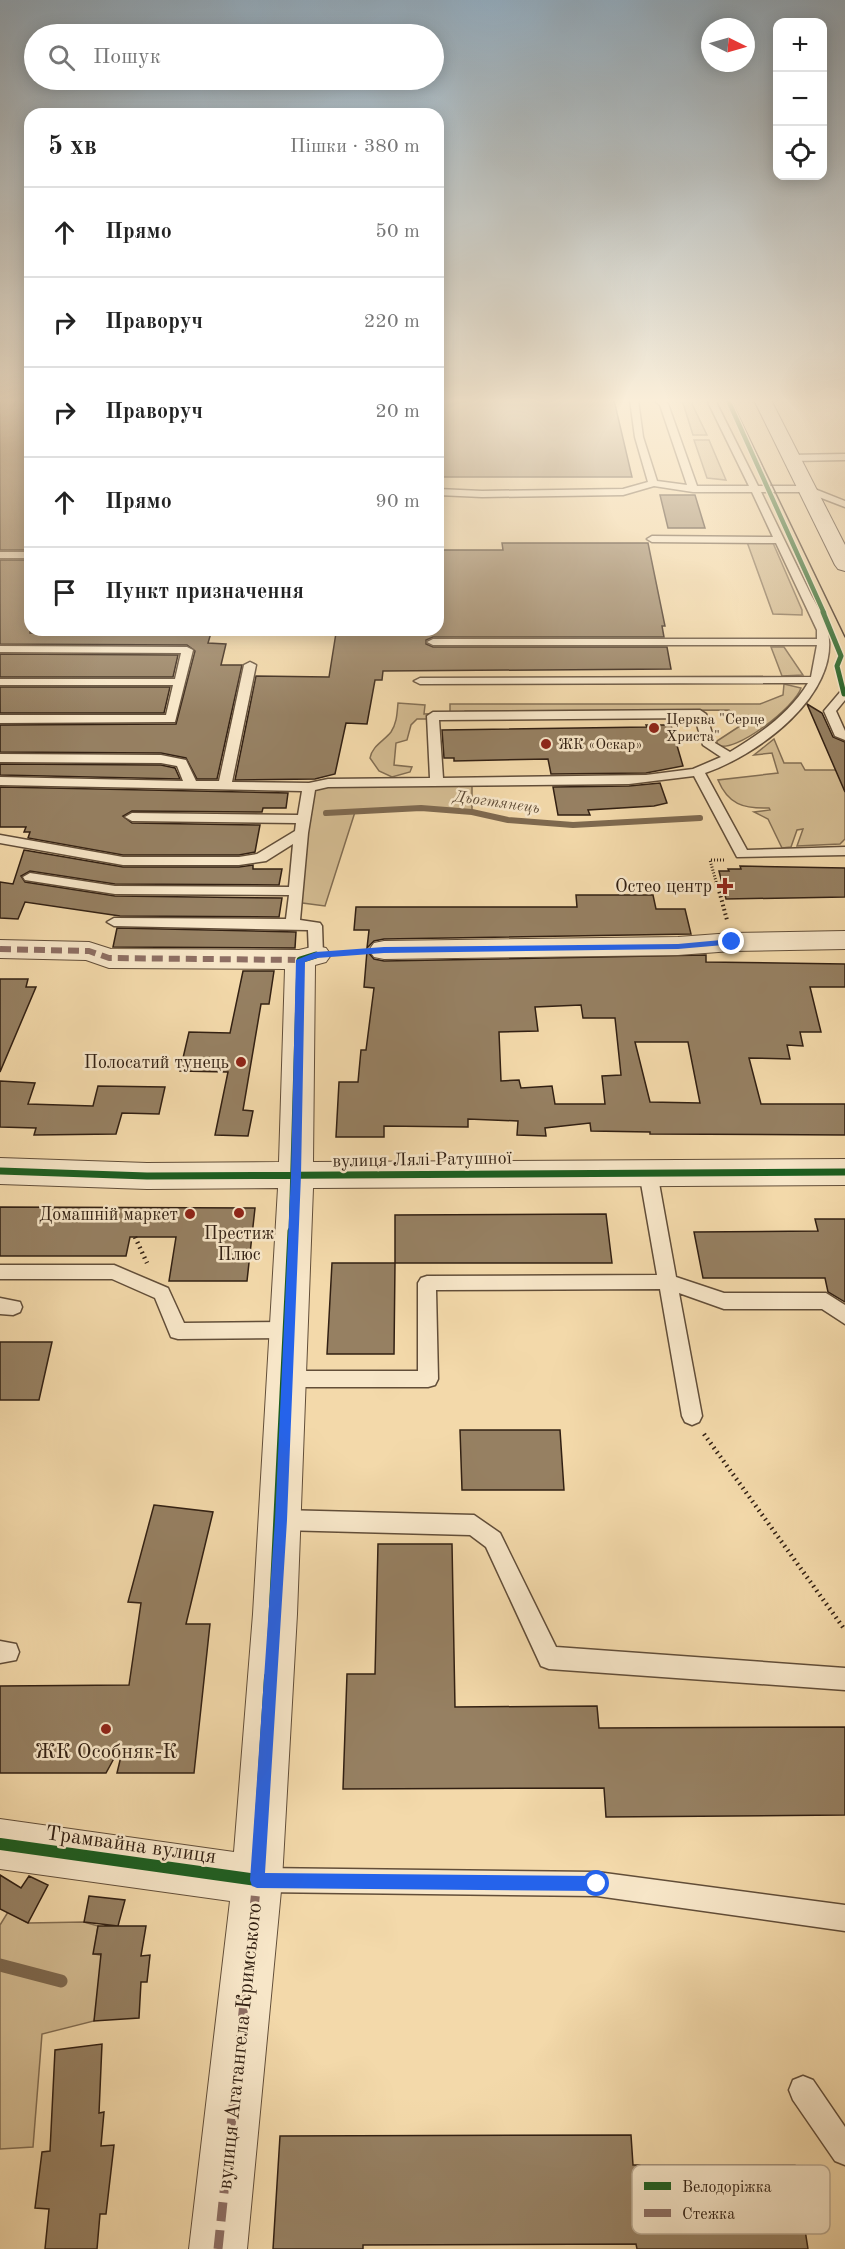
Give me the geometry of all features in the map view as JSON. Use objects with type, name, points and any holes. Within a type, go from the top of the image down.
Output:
[{"type":"street","points":[[815,505],[845,565]]},
{"type":"street","points":[[384,950],[678,946],[732,942],[845,940]]},
{"type":"street","points":[[0,949],[89,951],[109,958],[308,958]]},
{"type":"street","name":"вулиця Агатангела Кримського","points":[[218,2249],[257,1880],[281,1520],[308,958]]},
{"type":"street","name":"вулиця Лялі Ратушної","points":[[0,1171],[147,1176],[845,1172]]},
{"type":"street","name":"Трамвайна вулиця","points":[[0,1844],[257,1880]]},
{"type":"lane","points":[[0,781],[309,787],[328,783],[645,780],[698,771],[729,757],[754,742],[787,717],[816,680],[822,663],[822,630],[778,540],[764,505]]},
{"type":"lane","points":[[652,539],[778,540]]},
{"type":"lane","points":[[0,555],[24,555]]},
{"type":"lane","points":[[433,642],[823,642]]},
{"type":"lane","points":[[0,649],[187,650],[171,719],[0,719]]},
{"type":"lane","points":[[225,785],[250,665]]},
{"type":"lane","points":[[420,681],[816,680]]},
{"type":"lane","points":[[0,682],[179,682]]},
{"type":"lane","points":[[845,693],[830,711],[839,733],[845,736]]},
{"type":"lane","points":[[437,782],[433,716],[700,714],[709,745],[729,757]]},
{"type":"lane","points":[[0,758],[161,759],[182,763],[190,783]]},
{"type":"lane","points":[[698,771],[742,854],[845,851]]},
{"type":"lane","points":[[293,924],[302,826],[309,787]]},
{"type":"lane","points":[[132,817],[302,826]]},
{"type":"lane","points":[[0,839],[123,861],[239,861],[261,858],[302,826]]},
{"type":"lane","points":[[30,877],[115,890],[296,891]]},
{"type":"lane","points":[[114,922],[315,926],[308,958]]},
{"type":"lane","points":[[648,1172],[692,1416]]},
{"type":"lane","points":[[0,1272],[114,1272],[162,1293],[178,1331],[290,1330]]},
{"type":"lane","points":[[287,1379],[428,1379],[427,1283],[669,1282],[724,1301],[826,1301],[845,1317]]},
{"type":"lane","points":[[281,1520],[474,1525],[493,1540],[549,1658],[845,1679]]},
{"type":"lane","points":[[257,1880],[597,1884],[845,1918]]},
{"type":"lane","points":[[803,2090],[845,2151]]},
{"type":"path","points":[[713,869],[723,903]]},
{"type":"path","points":[[692,1416],[845,1630]]},
{"type":"shaded area","points":[[747,542],[773,543],[802,610],[802,615],[773,614]]},
{"type":"shaded area","points":[[771,647],[784,647],[803,675],[782,676]]},
{"type":"shaded area","points":[[784,684],[801,688],[788,706],[777,717],[750,736],[725,746],[717,745],[717,741],[743,724],[743,721],[729,710],[465,711],[456,719],[417,719],[411,725],[407,740],[396,743],[394,765],[412,767],[410,772],[392,777],[379,771],[370,758],[376,747],[393,729],[398,703],[425,705],[424,714],[450,713],[450,704],[760,704],[783,695]]},
{"type":"shaded area","points":[[774,739],[784,763],[801,763],[805,770],[845,770],[845,839],[840,844],[797,846],[803,829],[797,830],[791,847],[782,848],[768,819],[754,812],[770,810],[769,808],[744,806],[732,800],[722,788],[718,780],[778,773],[772,753],[754,755]]},
{"type":"shaded area","points":[[472,782],[472,812],[421,808],[355,812],[325,906],[295,902],[309,787]]},
{"type":"shaded area","points":[[8,1912],[28,1923],[84,1922],[98,1926],[94,1954],[110,1957],[94,2021],[42,2034],[33,2147],[0,2149],[0,1925]]},
{"type":"building","points":[[0,505],[24,505],[24,550],[0,550]]},
{"type":"building","points":[[662,505],[698,505],[705,528],[668,528]]},
{"type":"building","points":[[502,543],[648,543],[665,626],[662,626],[664,637],[433,637],[426,640],[426,644],[433,647],[667,647],[671,669],[383,671],[382,680],[375,680],[367,724],[346,723],[335,774],[315,779],[235,780],[256,676],[329,677],[336,636],[444,636],[444,550],[503,550]]},
{"type":"building","points":[[0,560],[24,560],[24,636],[210,636],[208,643],[226,644],[221,665],[242,665],[217,779],[197,779],[186,758],[161,753],[0,752],[0,725],[176,724],[195,651],[187,645],[0,644]]},
{"type":"building","points":[[0,654],[178,655],[173,677],[0,677]]},
{"type":"building","points":[[0,687],[170,687],[164,713],[0,713]]},
{"type":"building","points":[[807,704],[822,713],[833,737],[845,742],[845,792]]},
{"type":"building","name":"ЖК «Оскар»","points":[[646,725],[671,725],[683,766],[646,773],[551,774],[548,759],[454,761],[454,758],[444,758],[442,730],[647,727]]},
{"type":"building","points":[[0,764],[161,765],[175,768],[180,779],[0,775]]},
{"type":"building","points":[[660,783],[667,803],[654,806],[588,810],[590,815],[558,815],[553,787],[629,786]]},
{"type":"building","points":[[0,787],[288,793],[286,808],[263,808],[262,812],[132,811],[123,816],[132,823],[260,825],[255,852],[239,855],[123,855],[28,838],[30,832],[24,832],[26,827],[0,827]]},
{"type":"building","points":[[24,850],[123,867],[253,865],[253,869],[282,869],[279,885],[115,884],[30,871],[21,876],[25,882],[115,896],[282,898],[279,917],[120,916],[25,902],[18,919],[0,918],[0,882],[13,884]]},
{"type":"building","points":[[740,866],[845,868],[845,897],[726,899],[719,871],[741,869]]},
{"type":"building","points":[[576,895],[653,895],[656,909],[685,909],[691,934],[384,939],[374,941],[367,948],[369,930],[354,930],[356,907],[577,907]]},
{"type":"building","points":[[117,928],[296,932],[295,948],[113,947]]},
{"type":"building","points":[[367,951],[374,959],[384,961],[706,955],[706,962],[845,964],[845,987],[810,987],[821,1032],[800,1032],[803,1046],[787,1045],[790,1059],[749,1058],[761,1104],[845,1104],[845,1135],[650,1134],[650,1132],[591,1131],[590,1123],[545,1128],[546,1136],[517,1135],[518,1121],[468,1119],[468,1127],[384,1126],[384,1137],[336,1137],[339,1082],[358,1082],[361,1050],[366,1050],[374,988],[364,987]],"holes":[[[581,1005],[583,1018],[615,1018],[621,1075],[602,1076],[605,1104],[555,1104],[552,1086],[521,1088],[519,1080],[501,1081],[499,1032],[538,1031],[535,1007]],[[635,1042],[688,1042],[700,1103],[650,1102]]]},
{"type":"building","points":[[243,971],[274,971],[269,1004],[261,1004],[243,1110],[253,1111],[248,1136],[215,1135],[228,1072],[180,1071],[189,1032],[230,1033]]},
{"type":"building","points":[[0,979],[28,979],[26,987],[36,987],[0,1072]]},
{"type":"building","points":[[0,1081],[35,1083],[28,1104],[93,1106],[98,1086],[165,1087],[159,1114],[122,1113],[116,1134],[34,1135],[36,1128],[0,1127]]},
{"type":"building","points":[[0,1207],[255,1208],[247,1281],[169,1281],[176,1237],[130,1237],[126,1256],[0,1256]]},
{"type":"building","points":[[606,1214],[612,1263],[395,1263],[395,1215]]},
{"type":"building","points":[[815,1219],[845,1219],[845,1302],[828,1292],[825,1278],[703,1278],[694,1232],[818,1231]]},
{"type":"building","points":[[332,1263],[395,1263],[394,1354],[327,1354]]},
{"type":"building","points":[[0,1342],[52,1342],[39,1400],[0,1400]]},
{"type":"building","points":[[460,1430],[560,1430],[564,1490],[462,1490]]},
{"type":"building","name":"ЖК Особняк-К","points":[[154,1505],[213,1512],[186,1624],[210,1624],[194,1773],[117,1773],[122,1752],[118,1751],[106,1773],[0,1773],[0,1686],[129,1685],[141,1603],[128,1602]]},
{"type":"building","points":[[378,1544],[452,1544],[455,1707],[597,1706],[599,1728],[845,1727],[845,1815],[606,1817],[604,1788],[343,1789],[347,1674],[375,1674]]},
{"type":"building","points":[[0,1875],[21,1888],[29,1876],[48,1885],[28,1923],[0,1909]]},
{"type":"building","points":[[89,1896],[125,1900],[118,1926],[84,1922]]},
{"type":"building","points":[[98,1926],[146,1926],[141,1956],[150,1955],[147,1982],[141,1982],[139,2018],[94,2021],[101,1954],[93,1954]]},
{"type":"building","points":[[102,2044],[99,2113],[104,2112],[101,2146],[114,2145],[106,2214],[100,2214],[97,2249],[45,2249],[49,2209],[35,2208],[42,2152],[50,2151],[55,2050]]},
{"type":"building","points":[[631,2135],[632,2234],[806,2234],[808,2249],[637,2249],[636,2244],[363,2245],[363,2249],[273,2249],[280,2136]]},
{"type":"waterway","name":"Дьогтянець","points":[[326,813],[421,808],[472,812],[508,820],[573,825],[700,818]]},
{"type":"waterway","points":[[0,1965],[61,1981]]},
{"type":"tram line","points":[[781,505],[845,637]]},
{"type":"marked path","points":[[0,949],[89,951],[109,958],[300,960]]},
{"type":"marked path","points":[[218,2249],[257,1880]]},
{"type":"cycle path","points":[[775,505],[838,645],[841,656],[837,666],[844,694]]},
{"type":"cycle path","points":[[0,1844],[257,1880],[284,1421],[294,1191],[300,960],[316,955]]},
{"type":"cycle path","points":[[0,1171],[147,1176],[845,1172]]},
{"type":"place","name":"Церква \"Серце Христа\"","points":[[654,728]]},
{"type":"place","name":"ЖК «Оскар»","points":[[546,744]]},
{"type":"place","name":"Остео центр","points":[[725,886]]},
{"type":"place","name":"Полосатий тунець","points":[[241,1062]]},
{"type":"place","name":"Престиж Плюс","points":[[239,1213]]},
{"type":"place","name":"Домашній маркет","points":[[190,1214]]},
{"type":"place","name":"ЖК Особняк-К","points":[[106,1729]]},
{"type":"route","points":[[597,1884],[257,1880],[281,1520],[290,1330],[296,1175],[300,960],[316,955],[384,950],[678,946],[732,942]]}]
